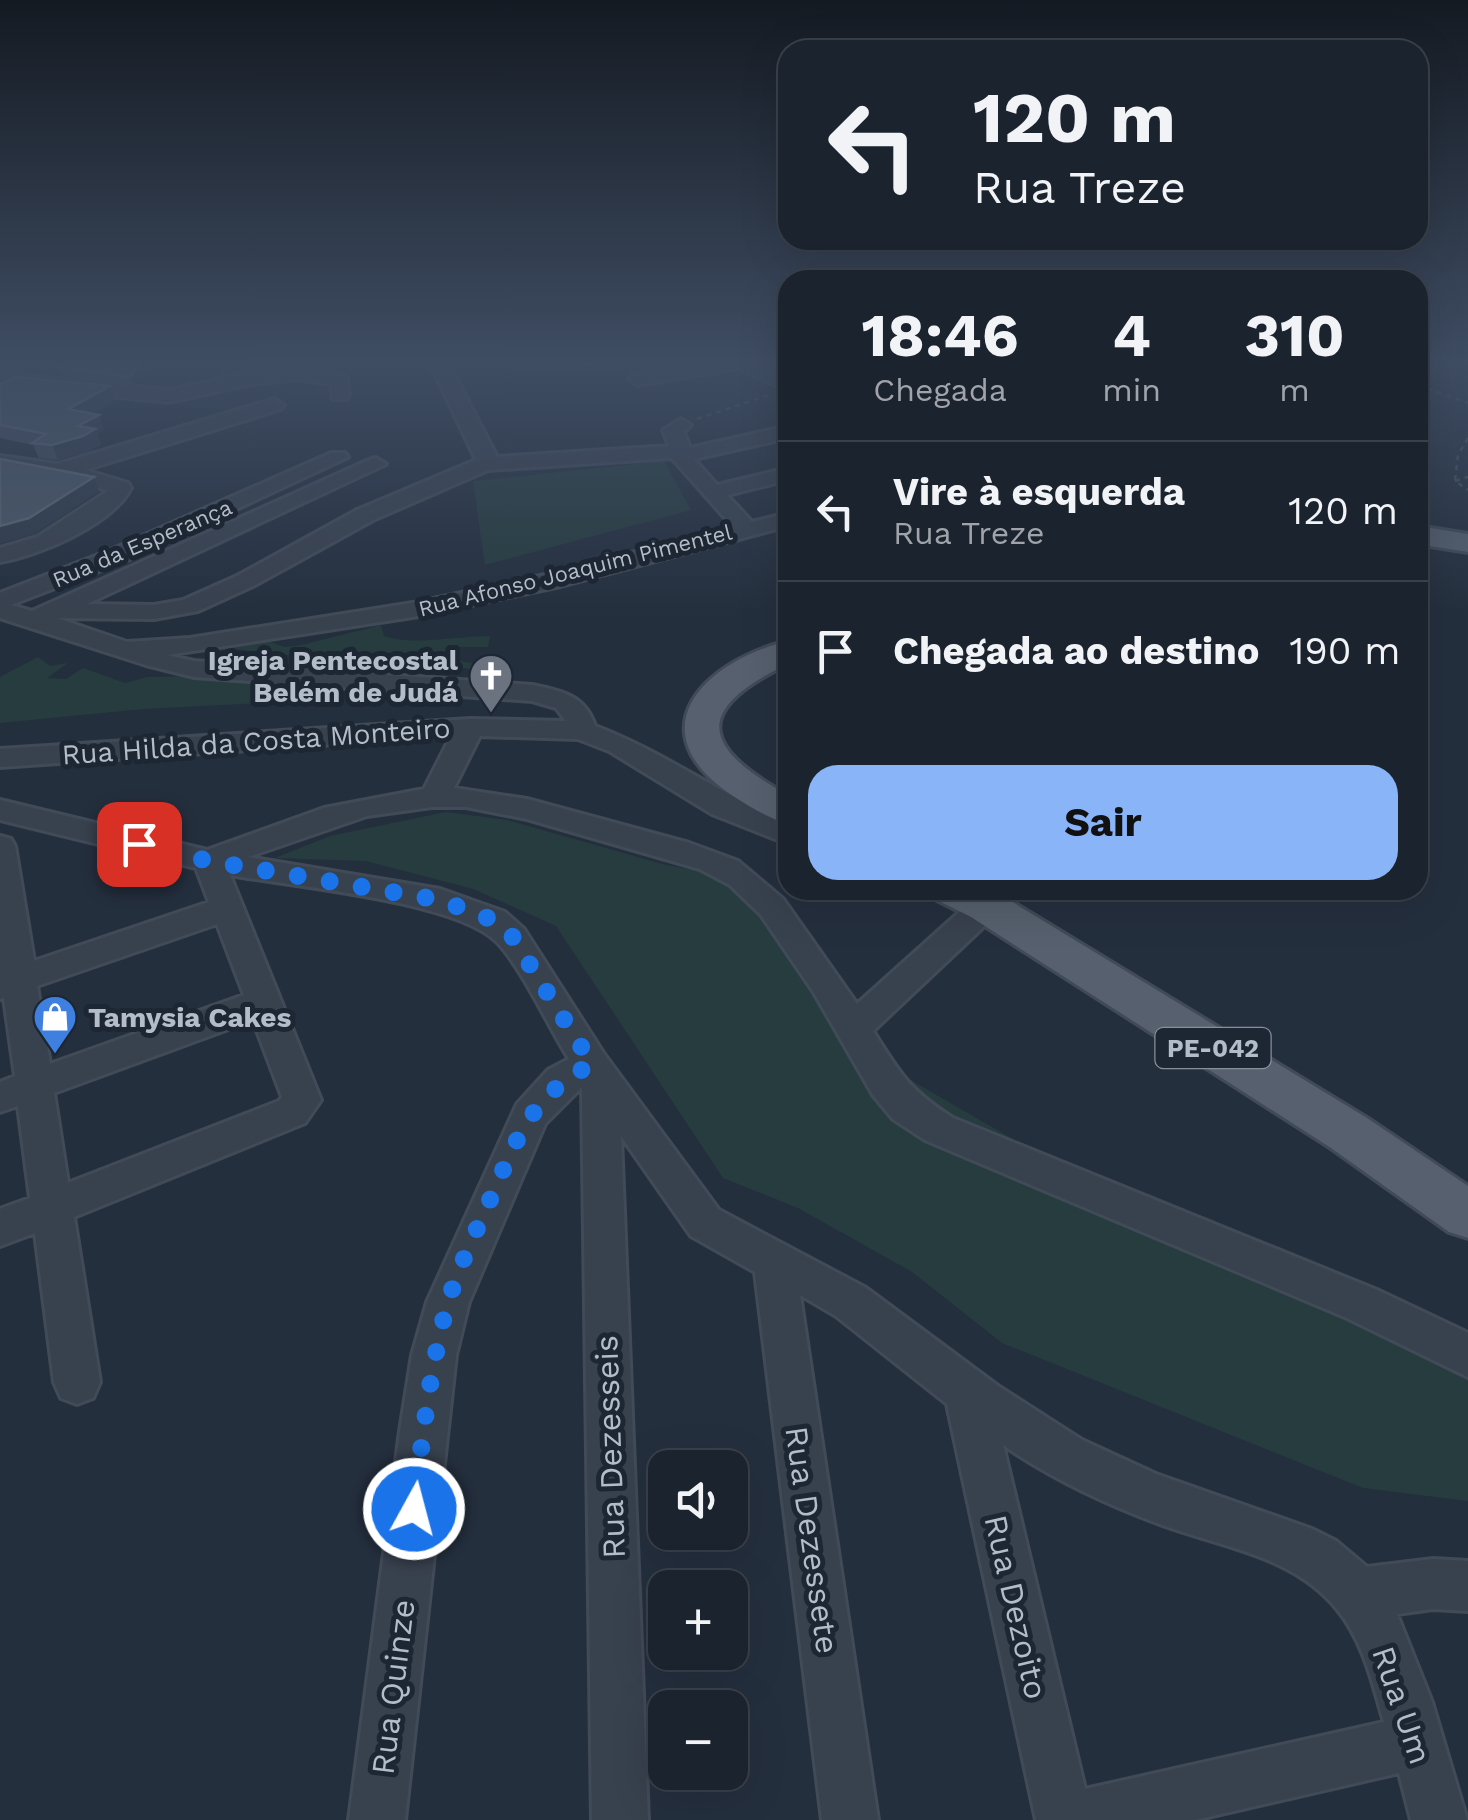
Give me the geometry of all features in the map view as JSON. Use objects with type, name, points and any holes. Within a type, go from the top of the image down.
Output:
[{"type":"main road","points":[[1428,537],[1468,543]]},
{"type":"main road","points":[[778,657],[722,689],[708,703],[701,736],[710,755],[731,777],[778,804]]},
{"type":"main road","name":"PE-042","points":[[973,900],[1350,1134],[1468,1215]]},
{"type":"street","points":[[0,462],[67,471],[152,444]]},
{"type":"street","points":[[480,444],[487,458],[484,464]]},
{"type":"street","points":[[677,444],[679,454],[746,528]]},
{"type":"street","points":[[0,610],[44,615],[154,612],[189,606],[365,516],[484,464],[679,454],[729,444]]},
{"type":"street","points":[[0,454],[116,484],[120,492],[48,539],[23,551],[0,555]]},
{"type":"street","name":"Rua da Esperança","points":[[0,602],[106,560],[338,457]]},
{"type":"street","points":[[44,615],[376,464]]},
{"type":"street","points":[[713,492],[778,476]]},
{"type":"street","name":"Rua Afonso Joaquim Pimentel","points":[[125,650],[190,646],[419,610],[556,580],[778,520]]},
{"type":"street","points":[[44,615],[155,660],[218,672],[532,693],[572,705],[581,718],[582,731]]},
{"type":"street","points":[[434,798],[470,727]]},
{"type":"street","name":"Rua Hilda da Costa Monteiro","points":[[0,758],[470,727],[582,731],[619,744],[723,807],[778,830]]},
{"type":"street","points":[[209,861],[271,835],[407,798],[465,798],[544,813],[690,855],[738,875],[778,914],[886,1084],[906,1108],[939,1129],[1362,1304],[1468,1356]]},
{"type":"street","points":[[0,810],[209,861],[440,900],[493,920],[512,936],[596,1069],[705,1223],[728,1240],[849,1301],[968,1394],[1048,1447],[1122,1484],[1276,1538],[1340,1576],[1358,1594],[1433,1584],[1468,1586]]},
{"type":"street","points":[[0,846],[17,1090],[52,1208],[77,1382]]},
{"type":"street","points":[[0,1228],[296,1109],[302,1100],[209,861]]},
{"type":"street","points":[[852,1029],[968,900]]},
{"type":"street","points":[[9,983],[227,908]]},
{"type":"street","points":[[17,1090],[264,1002]]},
{"type":"street","name":"Rua Quinze","points":[[377,1820],[434,1355],[448,1302],[530,1115],[561,1081],[596,1069]]},
{"type":"street","name":"Rua Dezesseis","points":[[596,1069],[620,1820]]},
{"type":"street","name":"Rua Dezessete","points":[[774,1260],[850,1820]]},
{"type":"street","name":"Rua Dezoito","points":[[968,1394],[1068,1820]]},
{"type":"street","name":"Rua Um","points":[[1358,1594],[1383,1644],[1439,1820]]},
{"type":"street","points":[[1068,1820],[1416,1742]]},
{"type":"path","points":[[1455,482],[1458,454],[1464,444]]},
{"type":"path","points":[[1455,482],[1468,477]]},
{"type":"path","points":[[1455,482],[1468,490]]},
{"type":"green space","points":[[664,461],[691,510],[485,565],[473,481]]},
{"type":"green space","points":[[381,625],[384,636],[396,639],[490,636],[488,647],[451,647],[443,658],[482,665],[484,671],[457,667],[424,671],[417,659],[359,655],[333,660],[215,647],[265,640],[285,647],[302,645]]},
{"type":"green space","points":[[38,657],[50,666],[68,663],[47,678],[66,679],[83,668],[125,683],[147,677],[305,679],[339,699],[143,709],[0,723],[0,677]]},
{"type":"green space","points":[[446,812],[507,820],[666,865],[742,878],[869,1056],[1198,1246],[1468,1337],[1468,1501],[1363,1488],[1002,1343],[912,1272],[798,1208],[723,1178],[556,926],[473,889],[366,861],[275,858],[330,836]]},
{"type":"building","points":[[0,459],[94,477],[29,518],[0,526]]},
{"type":"place","name":"Igreja Pentecostal Belém de Judá","points":[[491,714]]},
{"type":"place","name":"Tamysia Cakes","points":[[55,1055]]},
{"type":"route","points":[[139,844],[209,861],[440,900],[493,920],[512,936],[530,962],[592,1064],[561,1081],[530,1115],[466,1254],[434,1355],[414,1509]]}]
